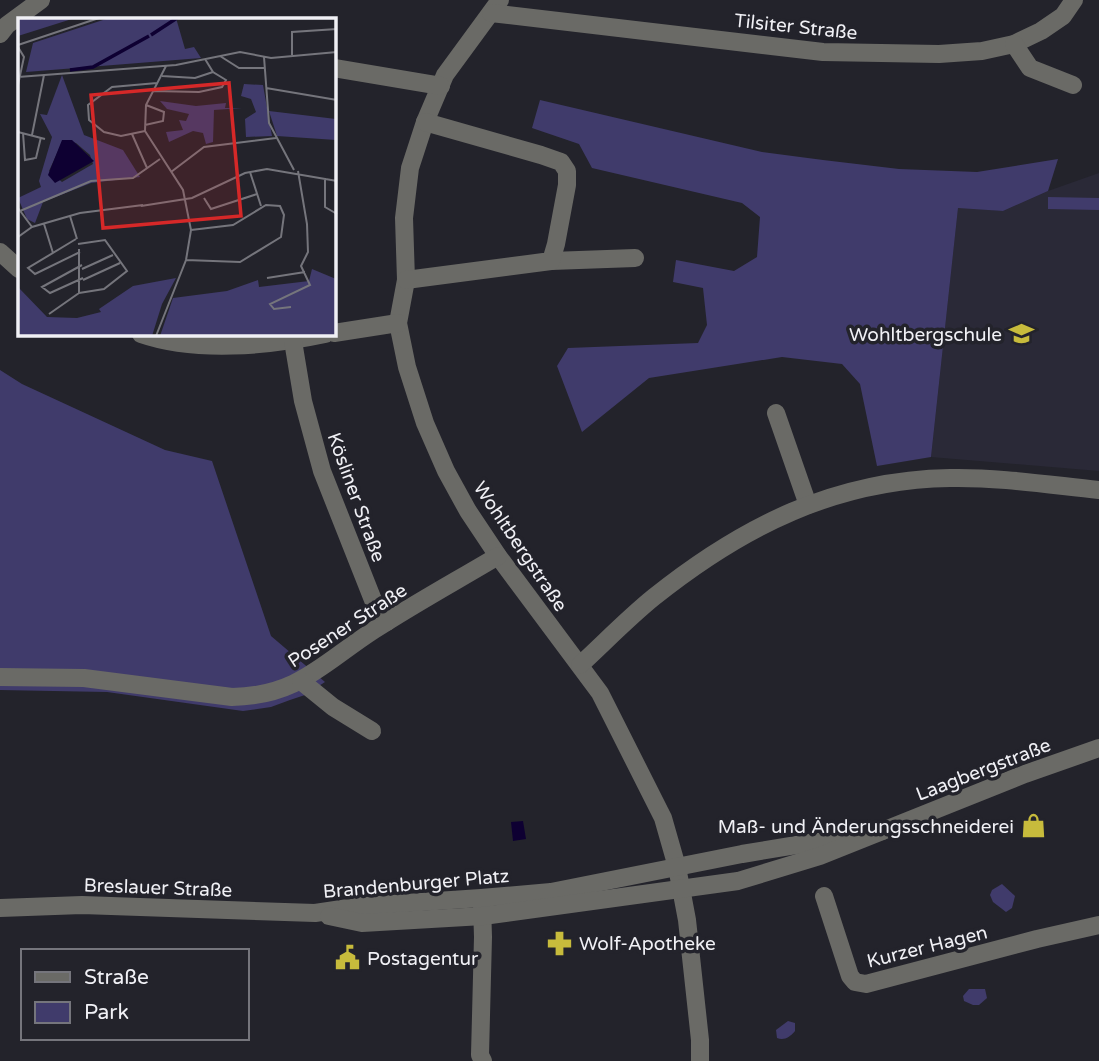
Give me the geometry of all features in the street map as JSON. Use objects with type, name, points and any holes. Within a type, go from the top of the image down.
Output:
[{"type":"street","points":[[0,34],[7,25],[41,0]]},
{"type":"street","name":"Tilsiter Straße","points":[[496,7],[854,54],[939,54],[982,51],[1014,44],[1041,31],[1063,16],[1074,0]]},
{"type":"street","name":"Wohltbergstraße","points":[[496,7],[445,75],[425,122],[410,168],[404,218],[405,280],[398,323],[407,366],[425,423],[452,481],[498,556],[600,693],[663,818],[683,890],[700,1061]]},
{"type":"street","points":[[1014,44],[1030,68],[1073,85]]},
{"type":"street","points":[[336,68],[441,86]]},
{"type":"street","points":[[425,122],[561,162],[567,171],[567,186],[551,261]]},
{"type":"street","points":[[0,252],[18,268]]},
{"type":"street","points":[[405,280],[551,261],[635,258]]},
{"type":"street","points":[[336,332],[398,323]]},
{"type":"street","points":[[146,336],[208,345],[268,345],[316,336]]},
{"type":"street","name":"Kösliner Straße","points":[[293,341],[303,401],[322,471],[373,600],[387,622]]},
{"type":"street","points":[[776,414],[808,505]]},
{"type":"street","points":[[580,665],[651,599],[736,540],[791,510],[859,489],[951,478],[1099,490]]},
{"type":"street","name":"Posener Straße","points":[[0,677],[84,678],[232,697],[253,697],[301,681],[387,622],[498,556]]},
{"type":"street","points":[[301,681],[333,707],[372,731]]},
{"type":"street","name":"Laagbergstraße","points":[[683,890],[737,881],[820,856],[1025,774],[1099,748]]},
{"type":"street","name":"Laagbergstraße","points":[[677,867],[810,841],[882,831]]},
{"type":"street","name":"Brandenburger Platz","points":[[482,907],[677,867]]},
{"type":"street","name":"Brandenburger Platz","points":[[315,913],[362,923],[482,907],[683,890]]},
{"type":"street","name":"Kurzer Hagen","points":[[824,896],[850,976],[855,982],[866,984],[1099,925]]},
{"type":"street","name":"Breslauer Straße","points":[[0,908],[82,905],[315,913]]},
{"type":"street","points":[[482,907],[480,1055],[483,1061]]},
{"type":"shaded area","name":"Wohltbergschule","points":[[1099,173],[1099,471],[931,457],[958,207],[1003,211]]},
{"type":"shaded area","points":[[523,821],[526,839],[513,841],[511,822]]},
{"type":"green space","points":[[540,100],[762,152],[899,169],[977,172],[1058,159],[1048,191],[1003,211],[958,208],[931,457],[877,466],[860,384],[842,364],[782,357],[649,378],[582,432],[557,366],[568,348],[698,343],[707,325],[703,288],[673,282],[676,260],[734,271],[757,257],[760,217],[742,203],[592,168],[579,144],[532,128]]},
{"type":"green space","points":[[1048,197],[1099,198],[1099,210],[1048,209]]},
{"type":"green space","points":[[0,370],[22,384],[165,450],[212,461],[271,636],[325,682],[305,695],[271,707],[243,711],[107,692],[0,690]]},
{"type":"green space","points":[[1002,884],[1015,896],[1012,908],[1006,912],[993,902],[990,895],[992,890]]},
{"type":"green space","points":[[969,989],[985,989],[987,998],[979,1005],[964,1001],[963,996]]},
{"type":"green space","points":[[788,1021],[795,1023],[795,1031],[787,1038],[777,1038],[776,1030]]},
{"type":"place","name":"Wohltbergschule","points":[[1022,334]]},
{"type":"place","name":"Maß- und Änderungsschneiderei","points":[[1034,826]]},
{"type":"place","name":"Wolf-Apotheke","points":[[559,943]]},
{"type":"place","name":"Postagentur","points":[[347,958]]}]
